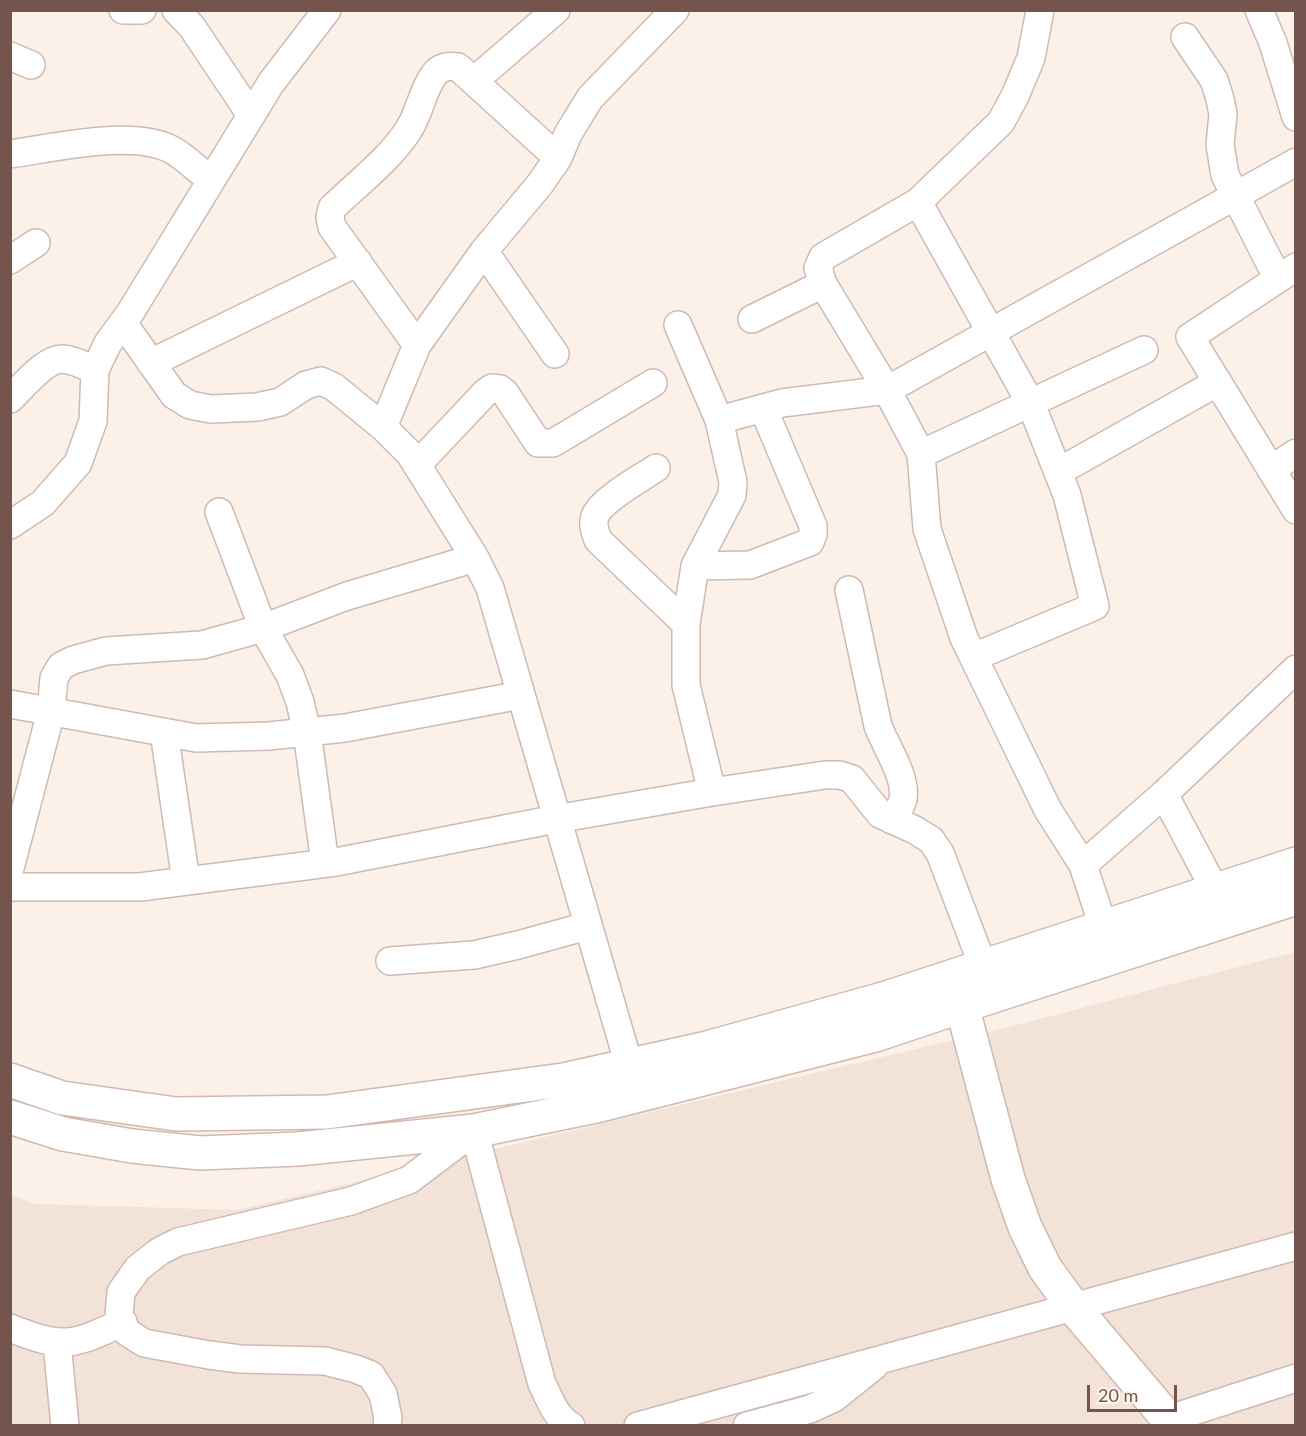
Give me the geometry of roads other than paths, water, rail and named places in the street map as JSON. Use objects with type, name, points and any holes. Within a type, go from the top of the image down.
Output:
[{"type":"main road","points":[[10,1080],[62,1098],[176,1113],[327,1112],[563,1080],[707,1048],[872,1002],[1296,864]]},
{"type":"main road","points":[[10,1117],[63,1134],[132,1146],[200,1153],[298,1149],[474,1131],[600,1105],[875,1035],[1296,898]]},
{"type":"main road","points":[[962,1006],[1008,1179],[1025,1227],[1046,1268],[1074,1308],[1172,1422]]},
{"type":"street","points":[[123,10],[142,10]]},
{"type":"street","points":[[176,10],[192,27],[251,115]]},
{"type":"street","points":[[10,525],[43,502],[78,463],[93,421],[95,370],[108,343],[123,323],[271,83],[327,10]]},
{"type":"street","points":[[474,81],[556,10]]},
{"type":"street","points":[[383,427],[417,345],[484,251],[540,184],[558,158],[568,134],[590,98],[675,10]]},
{"type":"street","points":[[1040,10],[1031,58],[1002,122],[918,201],[823,257],[819,268],[822,284],[887,390],[921,454],[927,529],[964,638],[1048,810],[1083,865],[1103,926]]},
{"type":"street","points":[[1259,10],[1273,43],[1296,117]]},
{"type":"street","points":[[1185,37],[1214,80],[1220,99],[1223,114],[1221,162],[1225,175],[1236,196],[1287,273],[1190,337],[1296,510]]},
{"type":"street","points":[[417,345],[332,227],[330,218],[332,208],[402,140],[412,126],[428,83],[438,70],[447,66],[458,67],[558,158]]},
{"type":"street","points":[[10,154],[115,140],[151,142],[174,151],[211,180]]},
{"type":"street","points":[[719,420],[782,402],[887,390],[1296,162]]},
{"type":"street","points":[[918,201],[1031,404],[1067,495],[1095,606],[974,657]]},
{"type":"street","points":[[10,260],[36,243]]},
{"type":"street","points":[[484,251],[555,354]]},
{"type":"street","points":[[152,363],[358,262]]},
{"type":"street","points":[[752,319],[822,284]]},
{"type":"street","points":[[123,323],[174,394],[190,405],[211,409],[257,408],[280,402],[306,385],[321,381],[334,387],[383,427],[410,454],[475,558],[490,588],[629,1065]]},
{"type":"street","points":[[678,325],[719,420],[733,482],[732,495],[695,566],[686,624],[686,685],[712,792]]},
{"type":"street","points":[[921,454],[1144,350]]},
{"type":"street","points":[[10,399],[42,367],[54,361],[63,359],[95,370]]},
{"type":"street","points":[[1058,472],[1218,382]]},
{"type":"street","points":[[417,465],[492,388],[500,389],[505,393],[538,443],[545,444],[553,443],[653,383]]},
{"type":"street","points":[[695,566],[750,565],[810,542],[813,526],[763,408]]},
{"type":"street","points":[[1271,470],[1296,453]]},
{"type":"street","points":[[656,468],[601,506],[594,518],[594,530],[598,540],[686,624]]},
{"type":"street","points":[[219,512],[263,628],[290,675],[300,702],[307,732],[325,863]]},
{"type":"street","points":[[10,868],[51,712],[54,678],[61,666],[73,660],[106,651],[202,645],[263,628],[347,596],[475,558]]},
{"type":"street","points":[[849,590],[878,726],[885,746],[900,773],[903,786],[903,800],[892,820]]},
{"type":"street","points":[[1083,865],[1164,794],[1296,669]]},
{"type":"street","points":[[10,704],[196,738],[269,736],[345,728],[521,694]]},
{"type":"street","points":[[164,732],[186,881]]},
{"type":"street","points":[[10,887],[140,887],[325,863],[712,792],[825,775],[840,775],[852,779],[880,814],[931,840],[940,853],[983,966]]},
{"type":"street","points":[[1164,794],[1215,890]]},
{"type":"street","points":[[390,961],[474,955],[587,926]]},
{"type":"street","points":[[387,1425],[383,1394],[371,1375],[325,1361],[240,1359],[144,1343],[127,1332],[119,1314],[122,1292],[138,1268],[160,1251],[178,1242],[351,1201],[409,1180],[474,1131],[542,1384],[554,1409],[563,1421],[571,1425]]},
{"type":"street","points":[[638,1425],[1296,1246]]},
{"type":"street","points":[[10,1328],[57,1343],[76,1342],[123,1322]]},
{"type":"street","points":[[57,1343],[65,1425]]},
{"type":"street","points":[[747,1425],[810,1408],[834,1398],[881,1360]]},
{"type":"street","points":[[1172,1422],[1296,1378]]}]
